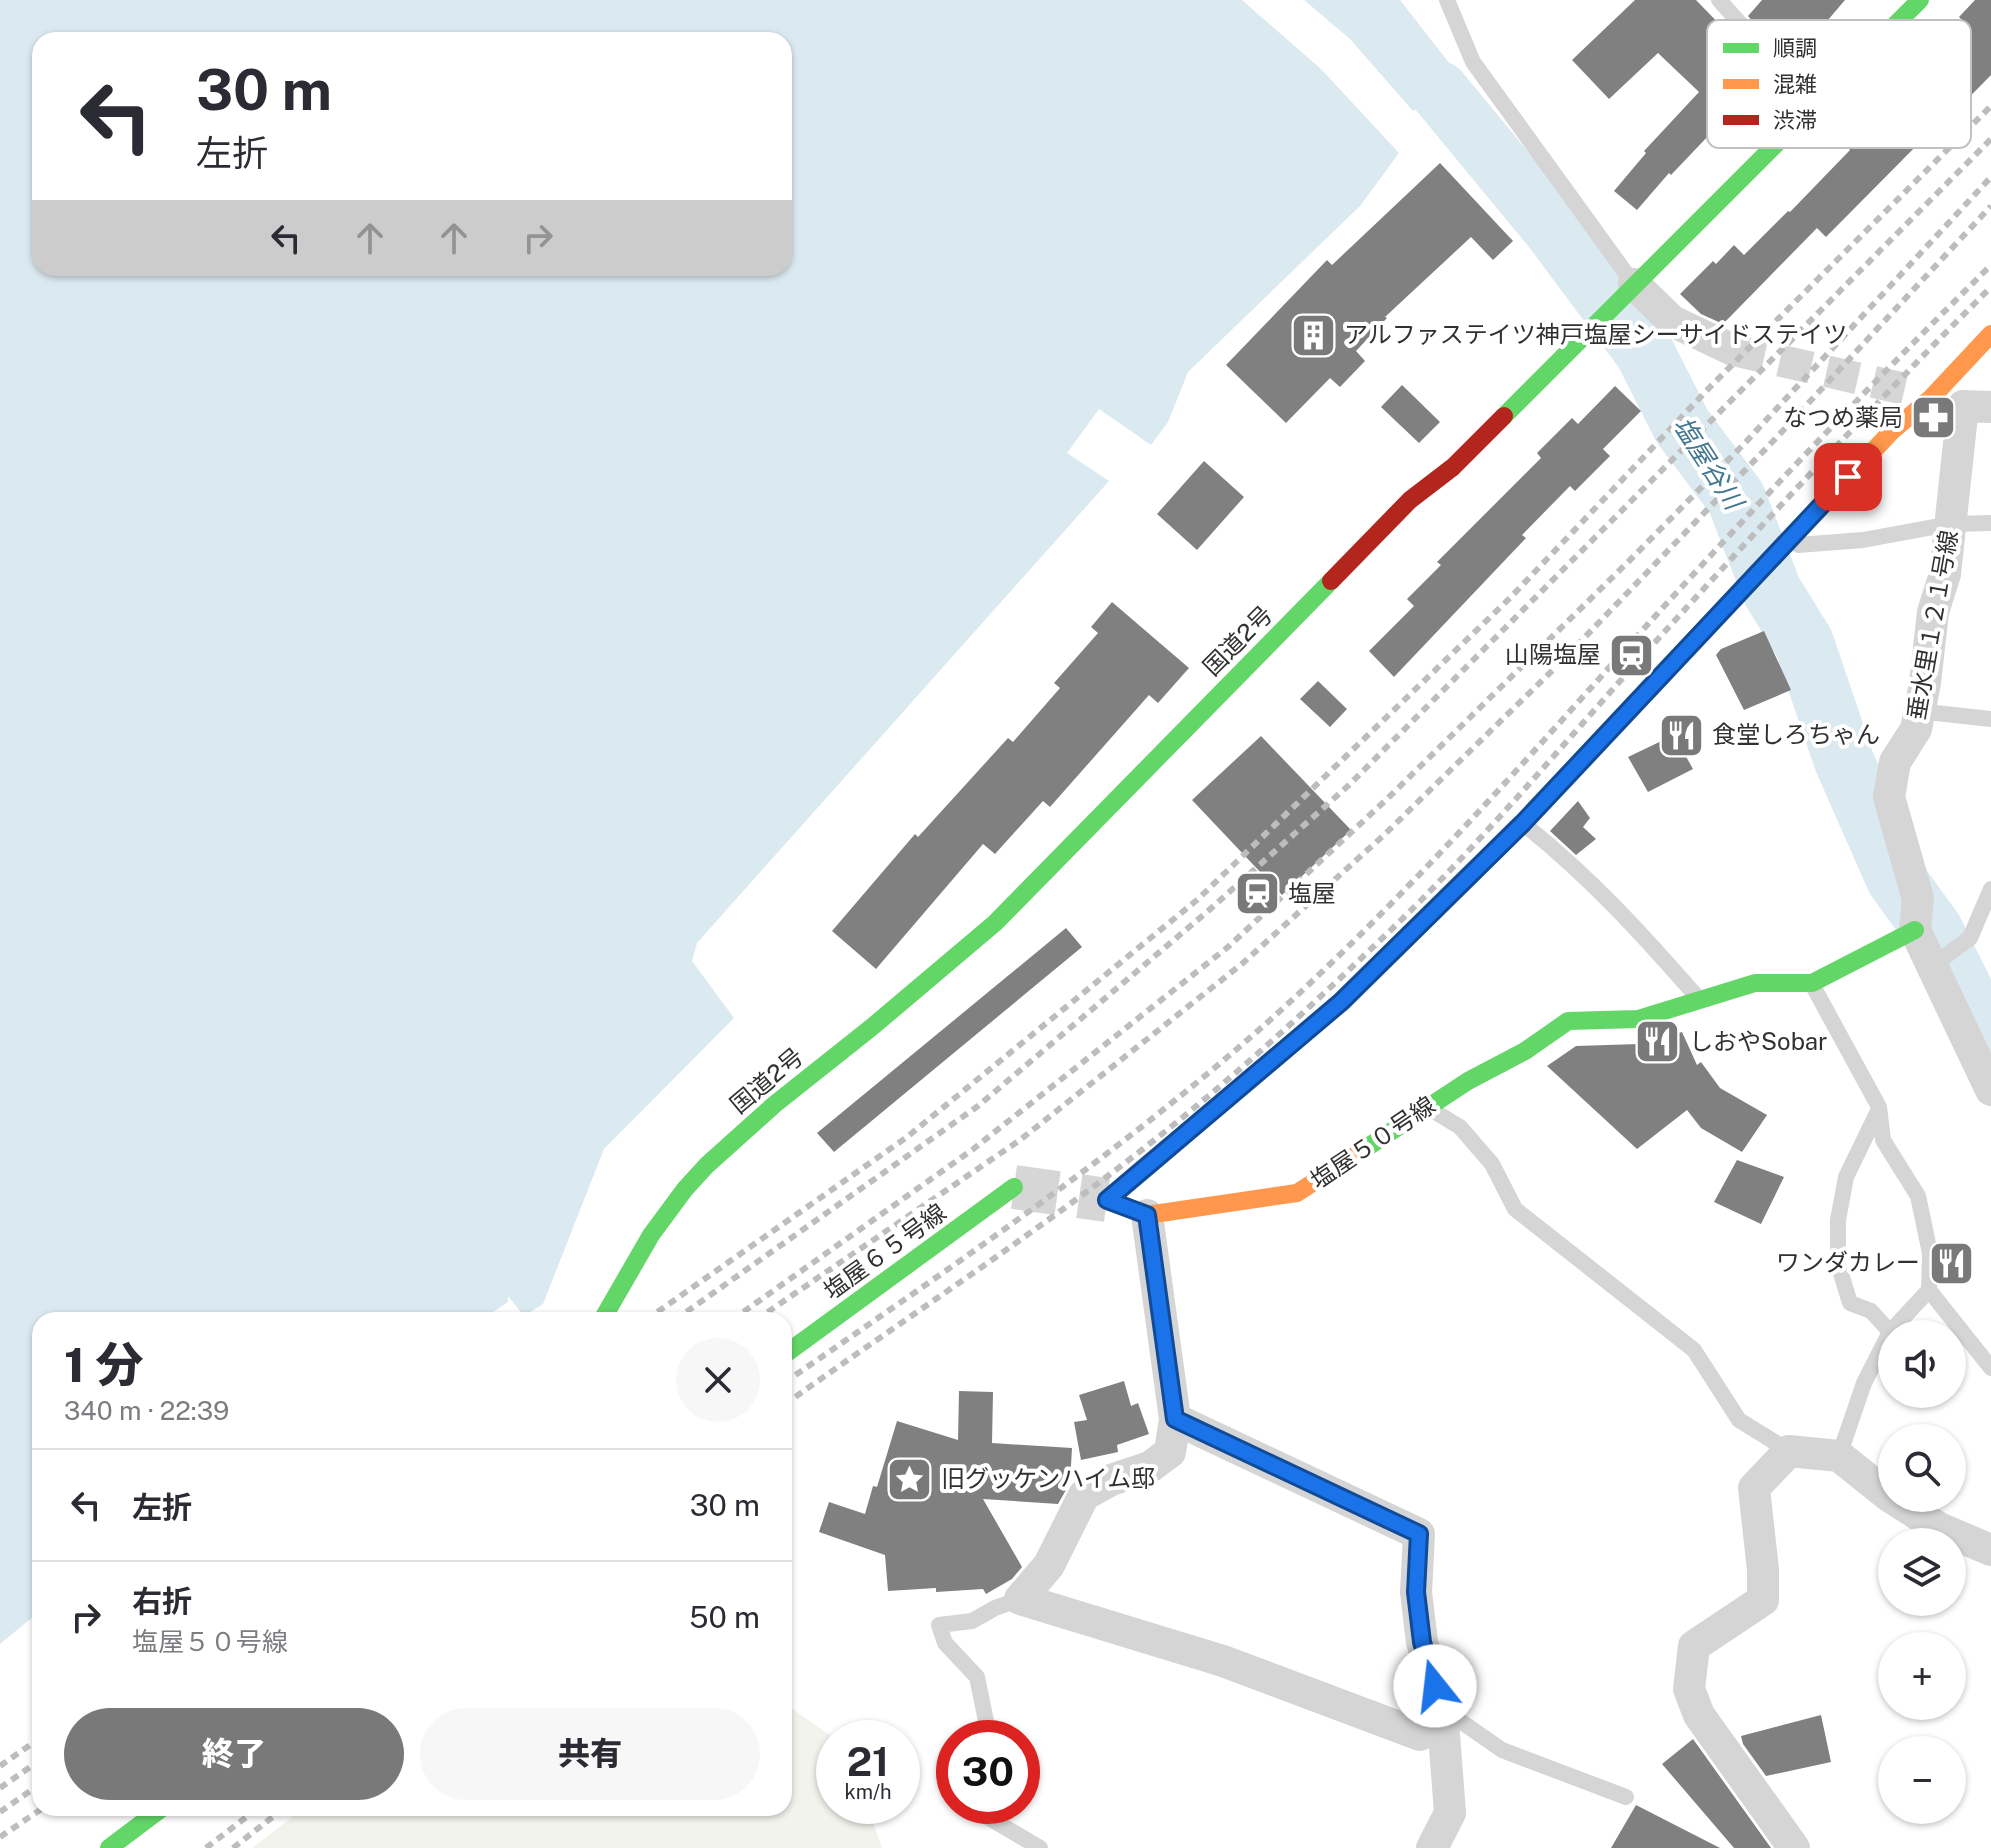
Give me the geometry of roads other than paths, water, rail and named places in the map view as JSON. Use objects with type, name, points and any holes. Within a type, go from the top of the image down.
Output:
[{"type":"main road","name":"国道2号","points":[[1901,20],[1920,0]]},
{"type":"main road","name":"国道2号","points":[[606,1312],[651,1235],[707,1165],[775,1104],[995,923],[1410,500],[1453,467],[1774,148]]},
{"type":"main road","points":[[1147,1215],[1107,1200],[1341,1002],[1523,823],[1925,395],[1991,334]]},
{"type":"main road","name":"塩屋５０号線","points":[[1147,1215],[1297,1193],[1426,1107],[1525,1051],[1568,1021],[1638,1019],[1755,983],[1812,983],[1917,917]]},
{"type":"main road","name":"塩屋６５号線","points":[[792,1349],[1014,1187]]},
{"type":"main road","points":[[109,1848],[151,1816]]},
{"type":"street","points":[[1630,289],[1672,321],[1733,350]]},
{"type":"street","points":[[1925,395],[1977,407],[1991,427]]},
{"type":"street","name":"垂水里１２１号線","points":[[1977,407],[1957,477],[1945,574],[1933,612],[1916,729],[1895,762],[1889,797],[1917,917],[1942,959],[1991,1090]]},
{"type":"street","points":[[1147,1215],[1175,1419],[1170,1452],[1150,1467],[1111,1480],[1084,1495],[1049,1565],[1020,1599],[1223,1661],[1420,1735]]},
{"type":"street","points":[[1175,1419],[1419,1534],[1416,1592],[1422,1642],[1442,1708],[1450,1813],[1432,1848]]},
{"type":"street","points":[[1794,1848],[1699,1715],[1689,1689],[1694,1646],[1763,1600],[1763,1570],[1754,1488],[1789,1451],[1839,1456],[1889,1496],[1939,1528],[1991,1550]]},
{"type":"lane","points":[[1447,0],[1473,62],[1630,289]]},
{"type":"lane","points":[[1719,0],[1737,20]]},
{"type":"lane","points":[[1785,546],[1863,540],[1950,524],[1991,523]]},
{"type":"lane","points":[[1918,711],[1991,719]]},
{"type":"lane","points":[[1523,823],[1569,860],[1623,913],[1699,999]]},
{"type":"lane","points":[[1942,959],[1970,938],[1991,889]]},
{"type":"lane","points":[[1812,983],[1879,1107],[1883,1140],[1918,1196],[1930,1253],[1929,1290],[1991,1368]]},
{"type":"lane","points":[[1426,1107],[1460,1127],[1492,1164],[1515,1209],[1694,1350],[1739,1420],[1789,1451]]},
{"type":"lane","points":[[1879,1107],[1846,1177],[1838,1220],[1838,1264],[1850,1303],[1871,1311],[1879,1320]]},
{"type":"lane","points":[[1901,1320],[1929,1290]]},
{"type":"lane","points":[[1839,1456],[1864,1383],[1878,1356]]},
{"type":"lane","points":[[986,1720],[977,1677],[945,1643],[939,1625],[972,1621],[1020,1599]]},
{"type":"lane","points":[[1442,1708],[1502,1750],[1626,1797]]},
{"type":"lane","points":[[999,1824],[1040,1848]]},
{"type":"waterway","name":"塩屋谷川","points":[[1439,91],[1553,229],[1644,351],[1682,426],[1736,498],[1772,591],[1804,643],[1844,761],[1896,879],[1933,930],[1991,1046]]},
{"type":"tunnel","points":[[1733,350],[1918,392]]},
{"type":"tunnel","points":[[1014,1187],[1107,1200]]},
{"type":"railway","points":[[1971,126],[1991,106]]},
{"type":"railway","points":[[686,1312],[978,1106],[1208,911],[1349,785],[1991,139]]},
{"type":"railway","points":[[657,1312],[907,1137],[1197,900],[1511,597],[1711,386],[1949,148]]},
{"type":"railway","points":[[743,1312],[972,1150],[1228,947],[1387,799],[1630,560],[1743,445],[1991,177]]},
{"type":"railway","points":[[768,1312],[1020,1140],[1243,963],[1385,834],[1561,662],[1777,437],[1991,206]]},
{"type":"railway","points":[[792,1377],[1093,1164],[1212,1070],[1321,973],[1421,873],[1740,524],[1991,265]]},
{"type":"railway","points":[[792,1399],[1116,1170],[1216,1089],[1322,995],[1442,878],[1768,519],[1991,287]]},
{"type":"railway","points":[[0,1766],[32,1744]]},
{"type":"railway","points":[[0,1788],[32,1766]]},
{"type":"railway","points":[[0,1812],[32,1790]]},
{"type":"railway","points":[[0,1837],[32,1815]]},
{"type":"railway","points":[[206,1848],[248,1816]]},
{"type":"railway","points":[[233,1848],[274,1816]]},
{"type":"place","name":"アルファステイツ神戸塩屋シーサイドステイツ","points":[[1313,335]]},
{"type":"place","name":"なつめ薬局","points":[[1934,418]]},
{"type":"place","name":"山陽塩屋","points":[[1632,655]]},
{"type":"place","name":"食堂しろちゃん","points":[[1681,735]]},
{"type":"place","name":"塩屋","points":[[1257,894]]},
{"type":"place","name":"しおやSobar","points":[[1658,1042]]},
{"type":"place","name":"ワンダカレー","points":[[1951,1263]]},
{"type":"place","name":"旧グッケンハイム邸","points":[[910,1479]]}]
